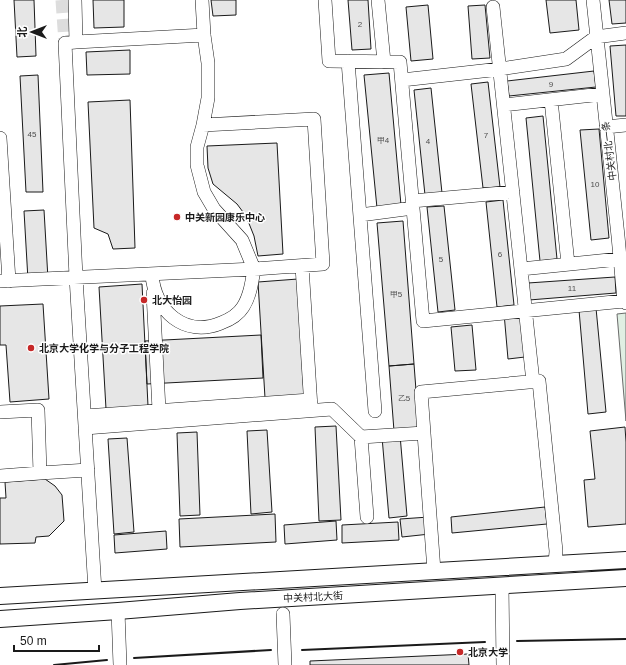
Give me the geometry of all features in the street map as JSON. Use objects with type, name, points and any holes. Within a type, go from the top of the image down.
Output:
[{"type":"main road","name":"中关村北大街","points":[[0,596],[626,560]]},
{"type":"main road","name":"中关村北大街","points":[[0,619],[240,601],[626,578]]},
{"type":"street","points":[[75,0],[76,42]]},
{"type":"street","points":[[152,280],[158,300],[166,312],[178,321],[192,327],[210,328],[231,319],[242,308],[249,293],[254,269],[242,240],[214,209],[204,192],[198,165],[197,147],[203,125],[208,91],[208,63],[204,35],[202,0]]},
{"type":"street","points":[[325,0],[330,61],[400,62],[423,321],[625,302]]},
{"type":"street","points":[[378,0],[384,62]]},
{"type":"street","name":"中关村北一条","points":[[593,0],[606,127],[622,236],[619,259],[625,302]]},
{"type":"street","points":[[493,7],[533,382]]},
{"type":"street","points":[[402,80],[566,60],[596,37],[626,33]]},
{"type":"street","points":[[95,591],[76,277],[64,43],[204,35]]},
{"type":"street","points":[[348,61],[375,411]]},
{"type":"street","points":[[504,106],[602,94]]},
{"type":"street","points":[[551,100],[568,264]]},
{"type":"street","points":[[0,138],[5,281],[76,277],[152,280],[254,269],[323,264],[314,119],[203,125]]},
{"type":"street","points":[[606,127],[626,124]]},
{"type":"street","points":[[360,215],[413,205],[513,192]]},
{"type":"street","points":[[521,269],[619,259]]},
{"type":"street","points":[[302,266],[311,405]]},
{"type":"street","points":[[152,280],[159,410]]},
{"type":"street","points":[[434,571],[420,392],[539,381],[556,551],[555,565]]},
{"type":"street","points":[[85,422],[311,405]]},
{"type":"street","points":[[85,422],[159,410],[311,405],[332,409],[361,437],[367,517]]},
{"type":"street","points":[[0,412],[38,410],[40,473]]},
{"type":"street","points":[[361,437],[424,433]]},
{"type":"street","points":[[0,476],[88,470]]},
{"type":"street","points":[[502,586],[503,665]]},
{"type":"street","points":[[118,611],[120,664]]},
{"type":"street","points":[[282,614],[285,665]]},
{"type":"green space","points":[[626,313],[626,421],[617,314]]},
{"type":"building","points":[[14,0],[34,0],[36,56],[17,57]]},
{"type":"building","points":[[93,0],[124,0],[124,27],[94,28]]},
{"type":"building","points":[[211,0],[236,0],[236,15],[213,16]]},
{"type":"building","points":[[348,0],[368,0],[371,49],[352,50]]},
{"type":"building","points":[[546,0],[576,0],[579,30],[550,33]]},
{"type":"building","points":[[609,0],[626,0],[626,23],[612,24]]},
{"type":"building","points":[[428,5],[433,59],[411,61],[406,7]]},
{"type":"building","points":[[485,5],[490,58],[472,59],[468,6]]},
{"type":"building","points":[[626,45],[626,116],[616,116],[610,46]]},
{"type":"building","points":[[130,50],[130,74],[87,75],[86,52]]},
{"type":"building","points":[[594,71],[596,87],[509,96],[507,81]]},
{"type":"building","points":[[389,73],[401,205],[377,208],[364,75]]},
{"type":"building","points":[[38,75],[43,192],[26,192],[20,76]]},
{"type":"building","points":[[488,82],[500,187],[483,188],[471,84]]},
{"type":"building","points":[[431,88],[442,193],[425,195],[414,90]]},
{"type":"building","points":[[130,100],[135,248],[113,249],[108,234],[94,228],[88,102]]},
{"type":"building","points":[[543,116],[557,259],[540,261],[526,118]]},
{"type":"building","points":[[599,129],[609,238],[591,240],[580,130]]},
{"type":"building","points":[[277,143],[283,254],[258,256],[254,236],[246,216],[237,204],[213,184],[208,168],[207,146]]},
{"type":"building","points":[[503,200],[514,305],[497,307],[486,202]]},
{"type":"building","points":[[444,206],[455,310],[438,312],[427,207]]},
{"type":"building","points":[[44,210],[48,279],[28,280],[24,211]]},
{"type":"building","points":[[403,221],[414,364],[389,366],[377,223]]},
{"type":"building","points":[[615,277],[616,293],[529,300],[528,283]]},
{"type":"building","points":[[298,279],[304,396],[265,398],[258,282]]},
{"type":"building","points":[[142,284],[148,406],[106,409],[99,287]]},
{"type":"building","points":[[43,304],[49,399],[10,402],[6,345],[0,345],[0,306]]},
{"type":"building","points":[[596,308],[606,412],[588,414],[579,310]]},
{"type":"building","points":[[521,312],[525,357],[508,359],[504,313]]},
{"type":"building","points":[[472,325],[476,370],[455,371],[451,327]]},
{"type":"building","points":[[261,335],[263,378],[147,384],[145,341]]},
{"type":"building","points":[[414,364],[419,430],[394,431],[389,366]]},
{"type":"building","points":[[336,426],[341,520],[319,521],[315,427]]},
{"type":"building","points":[[625,427],[626,524],[588,527],[584,480],[595,479],[590,431]]},
{"type":"building","points":[[267,430],[272,512],[251,514],[247,431]]},
{"type":"building","points":[[197,432],[200,515],[180,516],[177,433]]},
{"type":"building","points":[[400,435],[407,516],[389,518],[382,437]]},
{"type":"building","points":[[127,438],[134,532],[114,534],[108,439]]},
{"type":"building","points":[[45,479],[55,486],[62,495],[64,521],[49,536],[36,537],[35,543],[0,544],[0,498],[6,498],[5,482]]},
{"type":"building","points":[[545,507],[547,524],[452,533],[451,517]]},
{"type":"building","points":[[275,514],[276,542],[180,547],[179,519]]},
{"type":"building","points":[[429,517],[430,534],[402,537],[400,519]]},
{"type":"building","points":[[336,521],[337,540],[285,544],[284,525]]},
{"type":"building","points":[[398,522],[399,540],[342,543],[342,525]]},
{"type":"building","points":[[166,531],[167,549],[115,553],[114,535]]},
{"type":"building","points":[[468,654],[469,665],[310,665],[310,661]]},
{"type":"tunnel","points":[[62,0],[65,43]]},
{"type":"wall","points":[[517,641],[626,639]]},
{"type":"wall","points":[[302,650],[485,642]]},
{"type":"wall","points":[[134,658],[271,650]]},
{"type":"wall","points":[[54,665],[107,660]]},
{"type":"place","name":"中关新园康乐中心","points":[[177,217]]},
{"type":"place","name":"北大怡园","points":[[144,300]]},
{"type":"place","name":"北京大学化学与分子工程学院","points":[[31,348]]},
{"type":"place","name":"北京大学","points":[[460,652]]}]
